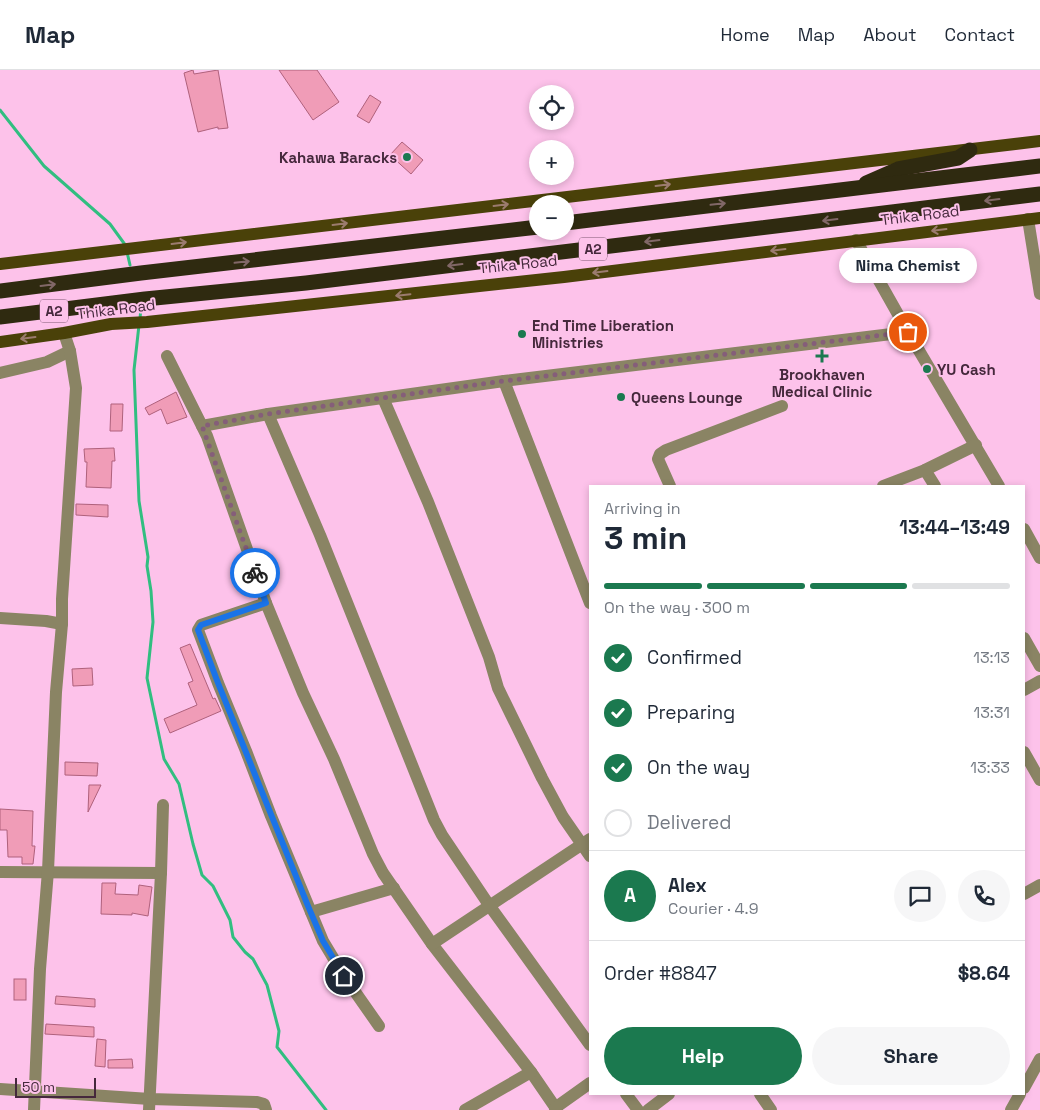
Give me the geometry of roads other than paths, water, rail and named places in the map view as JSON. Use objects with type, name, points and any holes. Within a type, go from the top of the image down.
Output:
[{"type":"highway","points":[[848,190],[898,169],[958,158],[970,150]]},
{"type":"highway","name":"A2","points":[[574,223],[1040,166]]},
{"type":"highway","name":"Thika Road","points":[[0,317],[145,299],[316,282],[1040,194]]},
{"type":"highway","name":"A2","points":[[0,291],[529,228]]},
{"type":"main road","points":[[0,264],[1040,141]]},
{"type":"main road","name":"Thika Road","points":[[0,342],[111,324],[147,322],[545,279],[1034,219]]},
{"type":"street","points":[[1034,219],[1040,294]]},
{"type":"street","points":[[856,240],[998,485]]},
{"type":"street","points":[[202,426],[268,414],[504,381],[908,332]]},
{"type":"street","points":[[34,1110],[56,692],[62,624],[76,388],[70,351],[64,333]]},
{"type":"street","points":[[0,373],[47,362],[70,351]]},
{"type":"street","points":[[166,356],[202,426],[266,603],[373,854],[383,873],[432,944],[532,1072],[556,1109],[589,1085]]},
{"type":"street","points":[[504,381],[589,600]]},
{"type":"street","points":[[384,398],[432,511],[489,657],[498,688],[563,817],[586,842],[432,944]]},
{"type":"street","points":[[670,485],[658,459],[660,454],[666,450],[782,406]]},
{"type":"street","points":[[268,414],[320,535],[434,820],[489,905],[589,1044]]},
{"type":"street","points":[[886,485],[925,470],[976,445]]},
{"type":"street","points":[[925,470],[934,485]]},
{"type":"street","points":[[1025,531],[1040,558]]},
{"type":"street","points":[[266,603],[201,625],[198,630],[323,941],[344,976],[379,1026]]},
{"type":"street","points":[[0,618],[62,624]]},
{"type":"street","points":[[1025,640],[1040,666]]},
{"type":"street","points":[[1025,689],[1040,681]]},
{"type":"street","points":[[1025,754],[1040,780]]},
{"type":"street","points":[[150,1104],[163,805]]},
{"type":"street","points":[[0,872],[161,873]]},
{"type":"street","points":[[1025,893],[1040,884]]},
{"type":"street","points":[[310,912],[394,888]]},
{"type":"street","points":[[1025,1086],[1040,1059]]},
{"type":"street","points":[[465,1110],[532,1072]]},
{"type":"street","points":[[0,1089],[150,1104],[257,1102],[264,1104],[266,1110]]},
{"type":"street","points":[[627,1095],[638,1110]]},
{"type":"street","points":[[648,1110],[668,1095]]},
{"type":"street","points":[[761,1095],[771,1110]]},
{"type":"street","points":[[1011,1110],[1019,1095]]},
{"type":"waterway","points":[[0,110],[44,166],[110,224],[126,246]]},
{"type":"waterway","points":[[127,252],[130,265]]},
{"type":"waterway","points":[[140,319],[141,307]]},
{"type":"waterway","points":[[139,325],[134,370],[139,501],[148,557],[147,566],[153,622],[147,678],[164,759],[179,784],[202,875],[213,886],[230,920],[233,937],[253,959],[267,985],[279,1031],[277,1047],[326,1110]]},
{"type":"place","name":"Kahawa Baracks","points":[[407,157]]},
{"type":"place","name":"Nima Chemist","points":[[908,332]]},
{"type":"place","name":"End Time Liberation Ministries","points":[[522,334]]},
{"type":"place","name":"Brookhaven Medical Clinic","points":[[822,356]]},
{"type":"place","name":"YU Cash","points":[[927,369]]},
{"type":"place","name":"Queens Lounge","points":[[621,397]]}]
